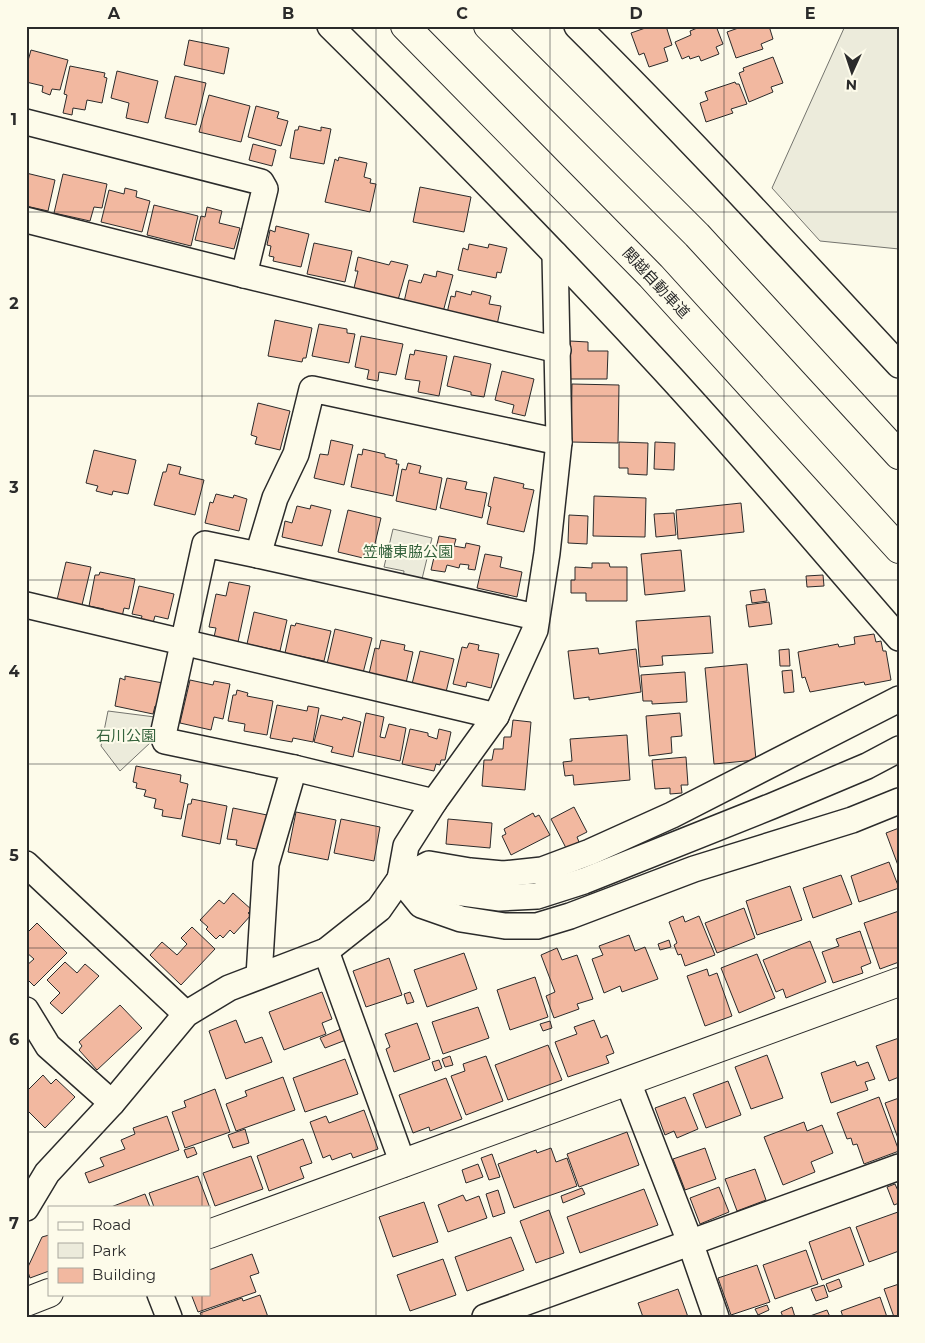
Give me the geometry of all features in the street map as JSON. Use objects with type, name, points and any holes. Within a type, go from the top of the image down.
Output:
[{"type":"main road","name":"関越自動車道","points":[[405,26],[651,276],[899,549]]},
{"type":"main road","points":[[488,26],[697,235],[899,454]]},
{"type":"main road","points":[[210,1234],[899,982]]},
{"type":"main road","points":[[26,1302],[48,1293]]},
{"type":"street","points":[[330,26],[555,254],[653,357],[899,638]]},
{"type":"street","points":[[577,26],[766,222],[899,365]]},
{"type":"street","points":[[26,122],[261,182],[265,189],[244,275]]},
{"type":"street","points":[[26,220],[244,275],[558,350]]},
{"type":"street","points":[[26,1208],[47,1173],[112,1103],[186,1014],[229,988],[326,951],[379,909],[400,879],[406,846],[434,802],[496,716],[535,630],[548,553],[559,442],[555,254]]},
{"type":"street","points":[[258,555],[275,498],[296,454],[312,389],[559,442]]},
{"type":"street","points":[[434,802],[294,768],[165,740],[163,735],[205,544],[536,617]]},
{"type":"street","points":[[26,605],[496,716]]},
{"type":"street","points":[[400,879],[429,864],[503,874],[542,870],[590,852],[672,815],[899,699]]},
{"type":"street","points":[[400,879],[448,891],[500,898],[537,896],[584,881],[772,806],[867,766],[899,749]]},
{"type":"street","points":[[259,976],[266,864],[294,768]]},
{"type":"street","points":[[400,879],[421,905],[460,919],[505,926],[537,926],[570,916],[694,869],[852,820],[899,801]]},
{"type":"street","points":[[26,864],[186,1014]]},
{"type":"street","points":[[326,951],[403,1164]]},
{"type":"street","points":[[26,1010],[48,1046],[112,1103]]},
{"type":"street","points":[[628,1082],[690,1242],[716,1317]]},
{"type":"street","points":[[484,1317],[899,1167]]},
{"type":"street","points":[[161,1296],[169,1317]]},
{"type":"green space","points":[[845,26],[899,26],[899,249],[820,241],[772,188]]},
{"type":"green space","name":"笠幡東脇公園","points":[[393,529],[432,538],[421,583],[403,578],[404,571],[384,567]]},
{"type":"green space","name":"石川公園","points":[[108,711],[155,717],[151,742],[120,771],[101,746]]},
{"type":"building","points":[[651,26],[666,26],[672,45],[664,48],[668,61],[649,67],[644,53],[639,55],[631,33]]},
{"type":"building","points":[[702,26],[716,26],[723,44],[716,47],[719,54],[701,61],[699,56],[690,59],[689,56],[682,59],[675,42],[691,35],[690,31]]},
{"type":"building","points":[[744,26],[769,26],[773,39],[761,44],[763,49],[736,58],[727,32]]},
{"type":"building","points":[[189,40],[229,48],[224,74],[184,65]]},
{"type":"building","points":[[31,50],[68,60],[60,90],[52,89],[50,95],[42,92],[43,86],[26,82],[26,68]]},
{"type":"building","points":[[773,57],[783,83],[771,87],[773,92],[749,102],[739,73],[744,71],[743,68]]},
{"type":"building","points":[[70,66],[105,73],[104,77],[107,78],[102,103],[87,100],[85,110],[73,108],[72,115],[63,113],[67,95],[64,94]]},
{"type":"building","points":[[117,71],[158,81],[148,123],[126,118],[129,103],[111,98]]},
{"type":"building","points":[[175,76],[206,83],[196,125],[165,118]]},
{"type":"building","points":[[735,82],[739,84],[747,104],[731,109],[733,113],[706,122],[700,103],[708,100],[705,92]]},
{"type":"building","points":[[209,95],[250,106],[241,142],[199,132]]},
{"type":"building","points":[[256,106],[279,112],[277,118],[288,121],[281,146],[248,137]]},
{"type":"building","points":[[299,126],[321,131],[321,127],[331,129],[324,164],[290,158],[295,130],[298,130]]},
{"type":"building","points":[[253,144],[276,150],[272,166],[249,160]]},
{"type":"building","points":[[339,157],[367,163],[364,177],[371,179],[370,183],[376,184],[370,212],[325,202],[335,159],[338,161]]},
{"type":"building","points":[[26,173],[55,180],[48,211],[26,206]]},
{"type":"building","points":[[63,174],[107,184],[102,208],[94,207],[90,221],[54,213]]},
{"type":"building","points":[[420,187],[471,197],[464,232],[413,222]]},
{"type":"building","points":[[125,188],[137,191],[136,197],[150,201],[142,232],[101,222],[109,190],[124,194]]},
{"type":"building","points":[[154,205],[198,216],[191,246],[147,235]]},
{"type":"building","points":[[207,207],[222,211],[219,223],[240,228],[234,249],[195,240],[201,216],[205,217]]},
{"type":"building","points":[[276,226],[309,234],[301,267],[273,261],[274,257],[269,256],[271,246],[267,245],[270,230],[275,232]]},
{"type":"building","points":[[314,243],[352,251],[345,282],[307,274]]},
{"type":"building","points":[[469,244],[488,248],[489,244],[507,248],[501,273],[497,272],[496,278],[458,270],[463,248],[468,250]]},
{"type":"building","points":[[358,257],[389,265],[391,261],[408,265],[398,300],[354,288],[358,271],[355,271]]},
{"type":"building","points":[[437,271],[453,275],[443,312],[404,302],[409,280],[421,283],[424,274],[436,277]]},
{"type":"building","points":[[456,291],[471,295],[472,291],[491,296],[489,304],[501,306],[497,325],[447,313],[451,296],[455,297]]},
{"type":"building","points":[[275,320],[312,328],[306,358],[303,358],[302,362],[268,356]]},
{"type":"building","points":[[319,324],[347,329],[347,333],[355,334],[349,363],[312,356]]},
{"type":"building","points":[[361,336],[403,344],[396,375],[379,372],[378,381],[367,379],[369,370],[355,367]]},
{"type":"building","points":[[570,341],[588,342],[588,351],[608,351],[607,379],[569,379]]},
{"type":"building","points":[[415,350],[447,356],[439,396],[418,392],[420,381],[405,379],[410,354],[414,355]]},
{"type":"building","points":[[454,356],[491,364],[484,397],[471,395],[471,392],[447,386]]},
{"type":"building","points":[[502,371],[534,379],[525,416],[512,413],[514,405],[495,400]]},
{"type":"building","points":[[572,384],[619,385],[618,443],[571,442]]},
{"type":"building","points":[[258,403],[290,411],[280,450],[255,444],[257,437],[251,435]]},
{"type":"building","points":[[331,440],[353,445],[344,485],[314,478],[320,454],[328,455]]},
{"type":"building","points":[[619,442],[648,443],[647,475],[628,474],[628,468],[619,468]]},
{"type":"building","points":[[655,442],[675,443],[674,470],[654,469]]},
{"type":"building","points":[[363,449],[385,454],[385,457],[397,460],[396,464],[399,464],[393,496],[351,487],[358,454],[362,455]]},
{"type":"building","points":[[94,450],[136,460],[128,494],[113,491],[112,495],[96,491],[98,486],[86,483]]},
{"type":"building","points":[[408,463],[421,466],[419,473],[442,478],[436,510],[396,501],[402,469],[406,470]]},
{"type":"building","points":[[168,464],[181,467],[179,474],[204,480],[195,515],[154,505],[163,472],[166,472]]},
{"type":"building","points":[[494,477],[524,484],[523,488],[534,490],[524,532],[487,524],[491,507],[488,506]]},
{"type":"building","points":[[447,478],[467,482],[465,489],[487,493],[482,518],[440,508]]},
{"type":"building","points":[[216,494],[233,498],[234,495],[247,499],[239,531],[205,523],[210,502],[213,503]]},
{"type":"building","points":[[594,496],[646,498],[645,537],[593,536]]},
{"type":"building","points":[[741,503],[744,532],[678,539],[676,510]]},
{"type":"building","points":[[311,505],[331,510],[322,546],[282,537],[285,521],[292,523],[297,506],[310,509]]},
{"type":"building","points":[[348,510],[381,518],[373,552],[365,551],[363,558],[338,552]]},
{"type":"building","points":[[674,513],[676,535],[656,537],[654,514]]},
{"type":"building","points":[[569,515],[588,516],[587,544],[568,543]]},
{"type":"building","points":[[439,536],[456,539],[454,546],[465,548],[466,543],[480,546],[475,570],[468,569],[469,565],[460,564],[459,568],[447,565],[445,572],[431,570]]},
{"type":"building","points":[[681,550],[685,591],[645,595],[641,554]]},
{"type":"building","points":[[485,554],[502,557],[500,567],[522,572],[517,597],[477,588]]},
{"type":"building","points":[[66,562],[91,567],[82,605],[57,600]]},
{"type":"building","points":[[592,563],[609,563],[610,567],[627,567],[627,601],[586,601],[586,593],[571,593],[571,580],[575,580],[575,567],[592,568]]},
{"type":"building","points":[[100,572],[135,579],[129,609],[124,608],[122,617],[103,613],[104,609],[89,606],[95,575],[99,575]]},
{"type":"building","points":[[823,575],[824,586],[807,587],[806,576]]},
{"type":"building","points":[[229,582],[250,586],[238,642],[214,637],[216,628],[209,627],[216,594],[226,596]]},
{"type":"building","points":[[139,586],[174,594],[168,619],[155,616],[153,623],[141,620],[142,616],[132,614]]},
{"type":"building","points":[[765,589],[767,601],[752,603],[750,591]]},
{"type":"building","points":[[769,602],[772,624],[749,627],[746,605]]},
{"type":"building","points":[[254,612],[287,620],[280,651],[247,644]]},
{"type":"building","points":[[710,616],[713,653],[662,656],[663,665],[640,667],[636,621]]},
{"type":"building","points":[[296,623],[331,631],[324,661],[285,653],[291,625],[295,626]]},
{"type":"building","points":[[335,629],[372,638],[363,673],[327,664]]},
{"type":"building","points":[[874,634],[876,642],[881,641],[883,651],[886,651],[891,680],[865,685],[864,682],[810,692],[805,677],[802,678],[798,652],[838,644],[839,647],[855,644],[854,637]]},
{"type":"building","points":[[381,640],[405,645],[404,650],[413,652],[406,683],[369,674],[375,648],[379,649]]},
{"type":"building","points":[[469,643],[479,645],[478,650],[499,654],[491,688],[467,682],[466,687],[453,684],[462,647],[467,648]]},
{"type":"building","points":[[598,648],[599,654],[636,649],[641,692],[589,700],[589,697],[574,699],[568,651]]},
{"type":"building","points":[[789,649],[790,666],[780,666],[779,650]]},
{"type":"building","points":[[420,651],[454,659],[446,692],[412,684]]},
{"type":"building","points":[[747,664],[756,760],[714,764],[705,668]]},
{"type":"building","points":[[792,670],[794,692],[784,693],[782,671]]},
{"type":"building","points":[[685,672],[687,702],[652,704],[652,701],[643,701],[641,675]]},
{"type":"building","points":[[125,676],[163,683],[158,706],[155,706],[153,714],[115,706],[120,678],[125,680]]},
{"type":"building","points":[[190,680],[213,685],[214,681],[230,684],[223,719],[214,717],[211,730],[180,723]]},
{"type":"building","points":[[237,690],[248,693],[247,696],[273,701],[267,735],[244,731],[245,724],[228,721],[233,695],[236,695]]},
{"type":"building","points":[[277,705],[307,711],[308,706],[319,708],[313,742],[293,738],[292,742],[270,738]]},
{"type":"building","points":[[366,713],[384,717],[380,737],[385,738],[389,724],[406,728],[400,761],[358,752]]},
{"type":"building","points":[[680,713],[682,736],[671,737],[672,753],[649,756],[646,716]]},
{"type":"building","points":[[321,715],[342,720],[343,717],[361,722],[353,757],[331,752],[333,747],[314,742]]},
{"type":"building","points":[[513,720],[531,722],[525,790],[482,786],[484,760],[492,760],[494,749],[503,749],[504,737],[511,737]]},
{"type":"building","points":[[410,729],[428,733],[428,736],[437,739],[439,729],[451,732],[445,760],[441,760],[440,765],[436,764],[434,771],[402,764]]},
{"type":"building","points":[[627,735],[630,780],[574,785],[573,775],[565,776],[563,762],[572,761],[570,739]]},
{"type":"building","points":[[686,757],[688,785],[681,785],[682,793],[670,794],[670,788],[655,789],[652,760]]},
{"type":"building","points":[[136,766],[181,775],[180,782],[188,784],[181,819],[162,816],[163,810],[154,808],[156,799],[144,796],[146,790],[136,788],[137,783],[133,782]]},
{"type":"building","points":[[192,799],[227,806],[220,844],[182,836],[188,804],[191,804]]},
{"type":"building","points":[[574,807],[587,832],[577,837],[579,842],[566,848],[551,819]]},
{"type":"building","points":[[233,808],[267,815],[261,850],[236,845],[237,840],[227,839]]},
{"type":"building","points":[[296,812],[336,820],[328,860],[288,852]]},
{"type":"building","points":[[533,813],[535,817],[539,815],[550,835],[511,855],[502,836],[506,834],[504,829]]},
{"type":"building","points":[[341,819],[380,827],[374,861],[334,853]]},
{"type":"building","points":[[448,819],[492,823],[490,848],[446,844]]},
{"type":"building","points":[[899,828],[899,868],[886,833]]},
{"type":"building","points":[[889,862],[899,888],[859,902],[851,876]]},
{"type":"building","points":[[841,875],[852,904],[813,918],[803,888]]},
{"type":"building","points":[[790,886],[802,920],[757,935],[746,901]]},
{"type":"building","points":[[233,893],[252,910],[248,913],[251,915],[234,934],[230,930],[223,938],[220,935],[216,939],[206,929],[208,927],[200,920],[219,900],[224,904]]},
{"type":"building","points":[[744,908],[755,938],[717,953],[705,923]]},
{"type":"building","points":[[899,911],[899,962],[880,969],[864,923]]},
{"type":"building","points":[[683,916],[685,922],[699,916],[715,955],[685,966],[681,954],[678,955],[674,945],[677,943],[669,922]]},
{"type":"building","points":[[37,923],[67,953],[34,986],[26,978],[26,966],[34,959],[26,952],[26,934]]},
{"type":"building","points":[[192,927],[215,949],[181,985],[150,955],[162,942],[177,955],[187,944],[181,938]]},
{"type":"building","points":[[860,931],[871,963],[861,967],[863,973],[833,983],[822,952],[839,946],[836,939]]},
{"type":"building","points":[[629,935],[635,951],[645,947],[658,979],[622,992],[620,986],[604,993],[592,959],[603,955],[599,946]]},
{"type":"building","points":[[669,940],[671,947],[660,950],[658,944]]},
{"type":"building","points":[[810,941],[826,982],[786,998],[783,989],[776,992],[763,960]]},
{"type":"building","points":[[557,948],[562,960],[577,955],[593,999],[577,1004],[579,1009],[554,1018],[546,996],[555,992],[541,955]]},
{"type":"building","points":[[464,953],[477,989],[427,1007],[414,970]]},
{"type":"building","points":[[757,954],[775,998],[739,1013],[721,968]]},
{"type":"building","points":[[389,958],[402,995],[366,1007],[353,971]]},
{"type":"building","points":[[65,962],[77,973],[85,964],[99,976],[62,1014],[50,1003],[60,993],[47,980]]},
{"type":"building","points":[[707,969],[709,976],[717,973],[732,1016],[705,1026],[687,976]]},
{"type":"building","points":[[535,977],[548,1017],[510,1030],[497,990]]},
{"type":"building","points":[[322,992],[332,1019],[322,1023],[326,1034],[284,1050],[269,1012]]},
{"type":"building","points":[[410,992],[414,1002],[407,1004],[404,994]]},
{"type":"building","points":[[120,1005],[142,1028],[97,1070],[79,1050],[82,1046],[79,1042]]},
{"type":"building","points":[[478,1007],[489,1038],[443,1054],[432,1022]]},
{"type":"building","points":[[236,1020],[245,1043],[262,1037],[272,1062],[226,1079],[209,1031]]},
{"type":"building","points":[[594,1020],[601,1038],[607,1035],[614,1053],[606,1056],[609,1063],[568,1077],[555,1042],[577,1034],[574,1027]]},
{"type":"building","points":[[550,1021],[552,1028],[543,1031],[540,1024]]},
{"type":"building","points":[[417,1023],[430,1059],[394,1072],[386,1049],[390,1047],[385,1034]]},
{"type":"building","points":[[341,1029],[346,1040],[325,1048],[320,1038]]},
{"type":"building","points":[[899,1038],[899,1077],[889,1081],[876,1046]]},
{"type":"building","points":[[548,1045],[562,1080],[508,1100],[495,1065]]},
{"type":"building","points":[[767,1055],[783,1098],[751,1109],[735,1067]]},
{"type":"building","points":[[450,1056],[453,1065],[445,1067],[442,1059]]},
{"type":"building","points":[[486,1056],[503,1101],[466,1115],[451,1076],[465,1071],[463,1064]]},
{"type":"building","points":[[345,1059],[358,1094],[305,1112],[293,1078]]},
{"type":"building","points":[[439,1060],[442,1068],[435,1071],[432,1062]]},
{"type":"building","points":[[855,1061],[857,1066],[868,1062],[875,1079],[865,1082],[868,1090],[831,1103],[821,1073]]},
{"type":"building","points":[[43,1075],[51,1084],[56,1079],[75,1097],[45,1128],[26,1109],[26,1092]]},
{"type":"building","points":[[283,1077],[295,1110],[236,1131],[226,1104],[247,1096],[245,1091]]},
{"type":"building","points":[[446,1078],[462,1119],[430,1131],[429,1127],[413,1133],[399,1095]]},
{"type":"building","points":[[728,1081],[741,1115],[706,1128],[693,1094]]},
{"type":"building","points":[[215,1089],[230,1132],[185,1148],[172,1112],[186,1107],[184,1101]]},
{"type":"building","points":[[685,1097],[698,1129],[677,1138],[674,1131],[665,1135],[655,1108]]},
{"type":"building","points":[[879,1097],[899,1151],[864,1164],[857,1144],[853,1145],[851,1138],[847,1139],[837,1113]]},
{"type":"building","points":[[899,1098],[899,1141],[885,1103]]},
{"type":"building","points":[[364,1110],[378,1149],[353,1158],[351,1153],[332,1160],[330,1155],[323,1158],[310,1122],[326,1116],[329,1123]]},
{"type":"building","points":[[167,1116],[179,1150],[89,1183],[85,1173],[104,1166],[100,1158],[125,1149],[121,1140],[135,1134],[133,1128]]},
{"type":"building","points":[[804,1122],[807,1131],[822,1125],[833,1153],[811,1162],[815,1172],[783,1185],[764,1137]]},
{"type":"building","points":[[245,1129],[249,1143],[233,1148],[228,1135]]},
{"type":"building","points":[[627,1132],[639,1165],[579,1187],[567,1154]]},
{"type":"building","points":[[303,1139],[312,1163],[300,1167],[304,1178],[269,1191],[257,1156]]},
{"type":"building","points":[[194,1147],[197,1154],[187,1158],[184,1150]]},
{"type":"building","points":[[551,1148],[556,1162],[567,1158],[577,1186],[514,1208],[498,1164],[536,1150],[537,1153]]},
{"type":"building","points":[[705,1148],[716,1179],[685,1190],[673,1159]]},
{"type":"building","points":[[492,1154],[500,1177],[489,1180],[481,1158]]},
{"type":"building","points":[[251,1156],[263,1189],[215,1206],[203,1173]]},
{"type":"building","points":[[478,1164],[483,1177],[466,1183],[462,1170]]},
{"type":"building","points":[[755,1169],[766,1200],[737,1211],[725,1179]]},
{"type":"building","points":[[198,1176],[209,1206],[154,1206],[149,1193]]},
{"type":"building","points":[[895,1184],[899,1193],[899,1203],[894,1205],[887,1187]]},
{"type":"building","points":[[719,1187],[729,1212],[700,1224],[690,1198]]},
{"type":"building","points":[[582,1188],[585,1194],[563,1203],[561,1196]]},
{"type":"building","points":[[644,1189],[658,1225],[580,1253],[567,1217]]},
{"type":"building","points":[[498,1190],[505,1213],[493,1217],[486,1194]]},
{"type":"building","points":[[145,1194],[150,1206],[114,1206]]},
{"type":"building","points":[[463,1195],[466,1201],[479,1196],[487,1218],[448,1232],[438,1205]]},
{"type":"building","points":[[424,1202],[438,1242],[393,1257],[379,1217]]},
{"type":"building","points":[[549,1210],[564,1253],[536,1263],[520,1221]]},
{"type":"building","points":[[898,1212],[899,1251],[869,1262],[856,1227]]},
{"type":"building","points":[[850,1227],[864,1265],[822,1280],[809,1242]]},
{"type":"building","points":[[48,1235],[48,1271],[30,1278],[27,1269],[42,1237]]},
{"type":"building","points":[[511,1237],[524,1270],[467,1291],[455,1257]]},
{"type":"building","points":[[806,1250],[818,1284],[775,1299],[763,1265]]},
{"type":"building","points":[[252,1254],[259,1273],[250,1276],[256,1292],[198,1312],[192,1296],[210,1296],[210,1270]]},
{"type":"building","points":[[443,1259],[456,1295],[410,1311],[397,1275]]},
{"type":"building","points":[[757,1265],[770,1302],[731,1315],[718,1278]]},
{"type":"building","points":[[839,1279],[842,1287],[829,1292],[826,1284]]},
{"type":"building","points":[[899,1284],[899,1317],[894,1317],[884,1289]]},
{"type":"building","points":[[824,1285],[828,1297],[816,1301],[811,1289]]},
{"type":"building","points":[[678,1289],[688,1317],[643,1317],[638,1303]]},
{"type":"building","points":[[260,1295],[268,1317],[202,1317],[200,1313],[242,1298],[243,1301]]},
{"type":"building","points":[[880,1297],[887,1317],[843,1317],[841,1311]]},
{"type":"building","points":[[767,1305],[769,1310],[758,1315],[755,1309]]},
{"type":"building","points":[[792,1307],[795,1317],[783,1317],[781,1312]]},
{"type":"building","points":[[827,1310],[830,1317],[807,1317]]}]
